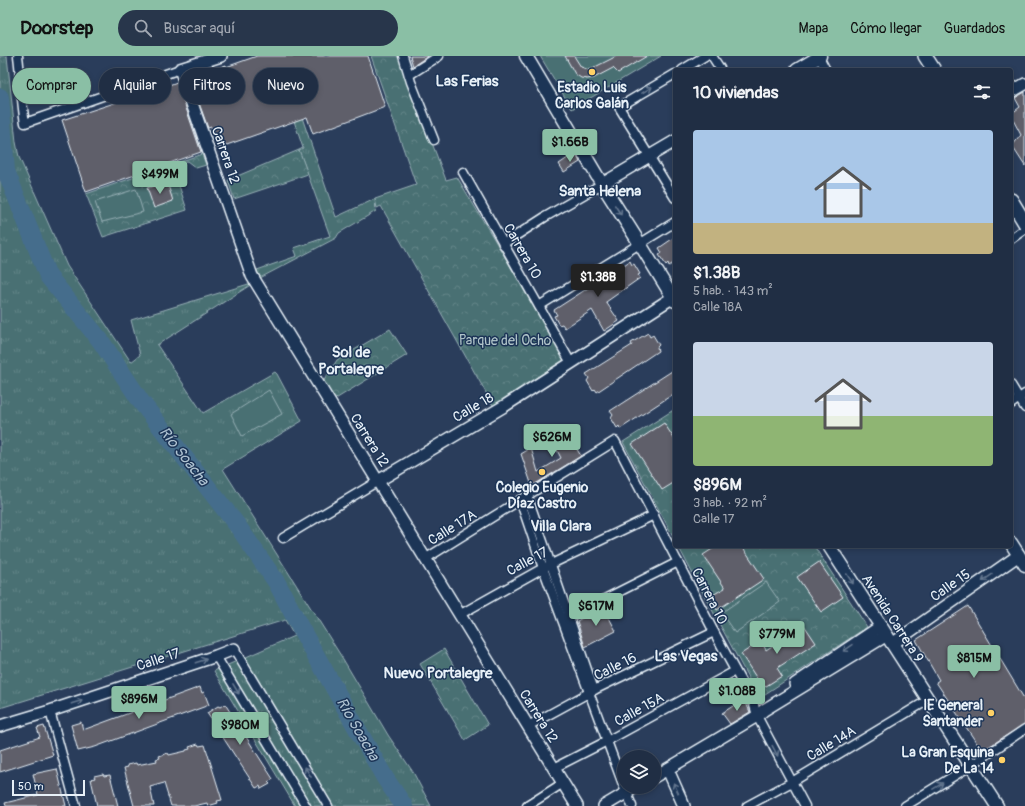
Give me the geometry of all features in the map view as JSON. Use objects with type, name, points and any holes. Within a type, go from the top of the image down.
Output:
[{"type":"main road","points":[[526,56],[602,184],[673,296]]},
{"type":"main road","points":[[800,68],[820,56]]},
{"type":"main road","points":[[925,56],[933,68]]},
{"type":"main road","points":[[1013,203],[1025,223]]},
{"type":"main road","points":[[1013,545],[1023,557]]},
{"type":"main road","name":"Avenida Carrera 9","points":[[830,548],[997,806]]},
{"type":"street","points":[[18,56],[25,123],[179,69]]},
{"type":"street","points":[[183,68],[220,56]]},
{"type":"street","points":[[403,56],[434,140]]},
{"type":"street","points":[[409,75],[439,56]]},
{"type":"street","points":[[685,68],[705,56]]},
{"type":"street","points":[[712,56],[720,68]]},
{"type":"street","points":[[820,56],[825,68]]},
{"type":"street","points":[[673,75],[619,107],[673,195]]},
{"type":"street","points":[[1013,91],[1025,84]]},
{"type":"street","name":"Carrera 12","points":[[192,104],[252,276],[577,806]]},
{"type":"street","points":[[503,244],[545,217],[673,142]]},
{"type":"street","name":"Carrera 10","points":[[463,172],[571,363]]},
{"type":"street","points":[[539,306],[673,223]]},
{"type":"street","points":[[1013,238],[1025,229]]},
{"type":"street","name":"Calle 18","points":[[283,538],[506,405],[673,299]]},
{"type":"street","points":[[1013,387],[1022,396],[1025,408]]},
{"type":"street","points":[[1013,403],[1022,396]]},
{"type":"street","name":"Carrera 10","points":[[615,441],[714,632],[754,705],[757,716],[805,806]]},
{"type":"street","name":"Calle 17A","points":[[425,559],[615,441]]},
{"type":"street","points":[[524,498],[592,692],[607,741],[617,764]]},
{"type":"street","name":"Calle 17","points":[[459,615],[547,566],[654,515]]},
{"type":"street","name":"Calle 15","points":[[661,774],[777,703],[780,695],[786,690],[887,635],[1023,557]]},
{"type":"street","points":[[565,618],[678,562]]},
{"type":"street","name":"Calle 16","points":[[528,726],[592,692],[714,632]]},
{"type":"street","points":[[234,649],[328,806]]},
{"type":"street","name":"Calle 17","points":[[0,726],[50,711],[234,649]]},
{"type":"street","points":[[216,656],[306,806]]},
{"type":"street","name":"Calle 15A","points":[[554,768],[736,671]]},
{"type":"street","name":"Calle 14A","points":[[747,806],[792,782],[928,700]]},
{"type":"street","points":[[50,711],[76,806]]},
{"type":"street","points":[[905,806],[970,766],[1025,729]]},
{"type":"street","points":[[668,770],[684,806]]},
{"type":"street","points":[[527,806],[563,783]]},
{"type":"street","points":[[604,806],[619,794]]},
{"type":"street","points":[[629,794],[632,806]]},
{"type":"shaded area","name":"Colegio Eugenio Díaz Castro","points":[[565,427],[583,456],[533,488],[521,453]]},
{"type":"green space","points":[[0,56],[7,56],[16,142],[19,157],[67,266],[131,362],[140,355],[131,320],[255,282],[157,345],[203,413],[275,372],[277,374],[302,421],[223,469],[343,659],[388,735],[413,772],[431,806],[295,806],[214,671],[294,636],[285,620],[0,708]]},
{"type":"green space","points":[[281,56],[285,68],[283,68]]},
{"type":"green space","name":"Parque del Ocho","points":[[371,56],[399,56],[446,180],[457,177],[567,361],[494,407],[381,206],[377,208],[375,199],[416,185]]},
{"type":"green space","name":"Estadio Luis Carlos Galán","points":[[540,56],[661,56],[572,109]]},
{"type":"green space","points":[[289,104],[297,104],[336,217],[375,199],[376,211],[339,233],[336,238],[260,278],[257,270],[297,256],[294,248],[330,236],[299,150],[303,148]]},
{"type":"green space","points":[[299,150],[308,174],[234,199],[228,180]]},
{"type":"green space","points":[[202,154],[206,165],[196,168],[187,161],[178,164],[174,170],[187,210],[103,237],[86,194]]},
{"type":"green space","points":[[136,189],[143,212],[102,222],[95,202]]},
{"type":"green space","points":[[390,329],[407,355],[334,400],[323,382],[337,360]]},
{"type":"green space","points":[[269,390],[282,414],[242,436],[231,414]]},
{"type":"green space","points":[[673,410],[673,536],[623,442]]},
{"type":"green space","points":[[679,548],[815,548],[867,627],[759,698]]},
{"type":"green space","points":[[766,582],[780,602],[735,633],[721,613]]},
{"type":"green space","points":[[444,649],[488,725],[465,740],[420,664]]},
{"type":"building","points":[[257,56],[368,56],[385,107],[313,134],[307,117],[218,148],[211,127],[208,128],[199,104],[245,104],[245,68],[218,68],[226,65],[226,67]]},
{"type":"building","points":[[410,56],[428,56],[413,66]]},
{"type":"building","points":[[565,56],[574,56],[581,67],[589,70],[617,56],[647,56],[618,73],[613,68],[594,78],[587,79],[581,78],[575,74]]},
{"type":"building","points":[[177,82],[179,88],[179,104],[185,104],[201,152],[86,192],[62,120],[111,104],[171,104],[171,84]]},
{"type":"building","points":[[1025,92],[1025,166],[1013,148],[1013,145],[1021,135],[1013,120],[1013,112],[1020,107],[1015,98]]},
{"type":"building","points":[[575,153],[580,162],[564,172],[559,164]]},
{"type":"building","points":[[167,182],[173,201],[154,208],[147,188]]},
{"type":"building","points":[[673,238],[673,263],[669,266],[668,263],[666,265],[659,255],[662,253],[659,248]]},
{"type":"building","points":[[630,261],[632,265],[634,264],[640,274],[638,275],[640,278],[606,302],[619,321],[604,331],[592,310],[565,328],[562,324],[559,325],[554,316],[557,315],[554,310]]},
{"type":"building","points":[[648,333],[650,337],[653,335],[659,345],[657,347],[658,351],[597,392],[595,389],[593,391],[587,381],[589,378],[586,374]]},
{"type":"building","points":[[672,371],[673,372],[673,394],[620,429],[619,426],[617,428],[611,418],[613,415],[610,411]]},
{"type":"building","points":[[664,423],[673,437],[673,483],[662,490],[632,444]]},
{"type":"building","name":"Colegio Eugenio Díaz Castro","points":[[564,428],[581,456],[532,486],[521,454],[531,448],[538,472],[561,458],[551,436]]},
{"type":"building","points":[[714,548],[743,548],[764,579],[717,610],[709,597],[725,588],[703,555]]},
{"type":"building","points":[[819,562],[843,597],[821,612],[797,577]]},
{"type":"building","points":[[603,606],[616,631],[585,647],[577,621]]},
{"type":"building","name":"IE General Santander","points":[[968,606],[1025,700],[1025,724],[982,751],[936,682],[939,680],[916,640]]},
{"type":"building","points":[[804,625],[816,643],[777,668],[782,676],[763,688],[741,654],[761,641],[766,650]]},
{"type":"building","points":[[200,687],[202,693],[204,692],[209,705],[95,747],[78,751],[71,725],[81,722],[83,730]]},
{"type":"building","points":[[744,699],[750,712],[730,724],[722,713]]},
{"type":"building","points":[[225,704],[273,779],[268,782],[270,784],[261,789],[260,786],[256,788],[207,713],[218,706],[220,707]]},
{"type":"building","points":[[44,726],[53,755],[0,772],[0,750],[40,737],[37,728]]},
{"type":"building","points":[[198,744],[199,746],[205,745],[222,800],[208,806],[207,803],[194,806],[171,806],[164,783],[150,787],[154,806],[134,806],[124,768],[128,767],[127,765],[136,763],[137,765],[157,761],[156,759],[160,758],[159,756],[168,753],[169,755],[186,751],[190,749],[189,747]]},
{"type":"building","points":[[57,769],[66,806],[6,806],[5,803],[38,795],[33,774]]},
{"type":"building","points":[[103,774],[104,776],[110,775],[118,806],[97,806],[91,779],[95,778],[94,776]]},
{"type":"waterway","name":"Río Soacha","points":[[0,97],[6,171],[48,276],[100,340],[142,403],[237,525],[277,583],[301,629],[385,778],[404,806]]},
{"type":"place","name":"Estadio Luis Carlos Galán","points":[[592,72]]},
{"type":"place","name":"Colegio Eugenio Díaz Castro","points":[[542,472]]},
{"type":"place","name":"IE General Santander","points":[[991,713]]},
{"type":"place","name":"La Gran Esquina De La 14","points":[[1002,760]]},
{"type":"district","name":"Las Ferias","points":[[467,81]]},
{"type":"district","name":"Santa Helena","points":[[600,191]]},
{"type":"district","name":"Sol de Portalegre","points":[[351,360]]},
{"type":"district","name":"Villa Clara","points":[[561,526]]},
{"type":"district","name":"Las Vegas","points":[[686,656]]},
{"type":"district","name":"Nuevo Portalegre","points":[[438,673]]}]
